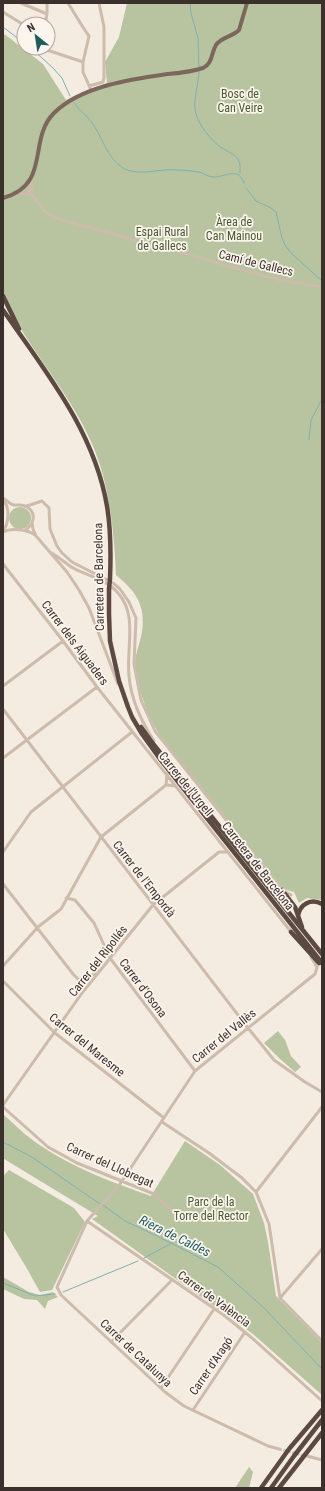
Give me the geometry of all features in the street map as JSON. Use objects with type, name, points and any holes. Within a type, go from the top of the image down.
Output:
[{"type":"highway","points":[[3,296],[24,341]]},
{"type":"highway","name":"Carretera de Barcelona","points":[[3,310],[73,413],[92,453],[102,482],[110,536],[110,641],[116,668],[128,707],[142,734],[157,754],[322,964]]},
{"type":"highway","points":[[3,315],[20,335]]},
{"type":"highway","name":"Carretera de Barcelona","points":[[126,702],[143,730],[322,954]]},
{"type":"highway","points":[[282,890],[295,907],[300,923],[308,937]]},
{"type":"highway","points":[[298,916],[301,908],[306,903],[313,902],[322,904]]},
{"type":"highway","points":[[291,932],[311,955],[322,964]]},
{"type":"highway","points":[[261,1488],[322,1410]]},
{"type":"highway","points":[[271,1488],[289,1461],[322,1420]]},
{"type":"highway","points":[[280,1488],[322,1433]]},
{"type":"main road","points":[[3,198],[24,187],[32,176],[36,166],[42,132],[49,118],[60,108],[90,88],[134,79],[194,70],[206,66],[210,62],[214,48],[219,41],[239,30],[247,3]]},
{"type":"street","points":[[21,3],[47,14],[47,3]]},
{"type":"street","points":[[68,3],[80,25],[89,36],[82,62],[83,72],[90,88],[103,82],[104,78],[104,27],[99,3]]},
{"type":"street","points":[[3,12],[16,20]]},
{"type":"street","points":[[56,52],[82,62]]},
{"type":"street","points":[[15,193],[30,194],[32,176]]},
{"type":"street","name":"Camí de Gallecs","points":[[24,187],[27,187],[30,194],[44,211],[55,218],[280,280],[322,288]]},
{"type":"street","points":[[3,499],[10,503],[27,506],[42,501],[49,508],[50,528],[57,546],[62,553],[72,562],[113,583],[120,589],[129,602],[136,618],[134,664],[141,700],[155,731],[282,890],[292,895]]},
{"type":"street","points":[[3,499],[8,507],[6,528],[3,532]]},
{"type":"street","points":[[35,504],[32,523],[33,530],[36,536],[67,572],[89,608],[128,707]]},
{"type":"street","points":[[8,513],[11,508],[17,505]]},
{"type":"street","points":[[27,506],[33,513]]},
{"type":"street","points":[[7,520],[10,527],[16,530]]},
{"type":"street","points":[[25,530],[32,523]]},
{"type":"street","points":[[3,532],[10,529],[25,530],[36,536]]},
{"type":"street","points":[[50,552],[71,567],[112,586],[120,594],[125,603],[129,619],[128,663],[132,692],[143,722],[168,760]]},
{"type":"street","name":"Carrer dels Aiguaders","points":[[3,564],[64,641],[132,732]]},
{"type":"street","points":[[3,686],[64,641]]},
{"type":"street","points":[[3,758],[97,687]]},
{"type":"street","name":"Carrer de l'Empordà","points":[[3,709],[274,1060],[322,1092]]},
{"type":"street","points":[[3,852],[31,812],[132,732]]},
{"type":"street","name":"Carrer de l'Urgell","points":[[132,732],[229,852],[316,964],[317,970],[313,976]]},
{"type":"street","points":[[166,785],[167,774]]},
{"type":"street","points":[[3,966],[38,927],[61,909],[101,837],[166,785],[176,786]]},
{"type":"street","name":"Carrer del Ripollés","points":[[3,1106],[82,993],[153,905],[219,852],[229,852]]},
{"type":"street","points":[[3,884],[78,979],[85,980],[103,967]]},
{"type":"street","name":"Carrer d'Osona","points":[[66,898],[75,900],[94,923],[110,958],[195,1071]]},
{"type":"street","name":"Carrer del Vallès","points":[[87,1221],[121,1182],[195,1071],[313,976]]},
{"type":"street","name":"Carrer del Maresme","points":[[3,981],[55,1032],[164,1118]]},
{"type":"street","name":"Carrer del Llobregat","points":[[3,1106],[48,1147],[77,1163],[154,1194],[172,1211]]},
{"type":"street","points":[[256,1192],[322,1107]]},
{"type":"street","points":[[162,1122],[209,1152],[242,1178],[256,1192],[268,1224],[280,1298],[322,1341]]},
{"type":"street","name":"Carrer de València","points":[[87,1221],[245,1332],[322,1401]]},
{"type":"street","name":"Carrer de Catalunya","points":[[87,1221],[58,1284],[57,1290],[61,1295],[161,1388],[179,1402],[268,1446],[279,1449]]},
{"type":"street","points":[[280,1298],[322,1249]]},
{"type":"street","points":[[111,1342],[172,1280]]},
{"type":"street","points":[[161,1388],[214,1309]]},
{"type":"street","name":"Carrer d'Aragó","points":[[193,1410],[245,1332]]},
{"type":"street","points":[[307,1456],[322,1460]]},
{"type":"green space","name":"Espai Rural de Gallecs","points":[[127,3],[322,3],[322,900],[307,898],[299,903],[294,892],[283,889],[157,731],[147,711],[137,680],[135,667],[135,658],[143,627],[142,609],[130,588],[116,575],[110,509],[99,462],[93,446],[76,413],[16,321],[3,294],[3,33],[16,43],[16,56],[33,56],[43,64],[66,100],[107,83],[105,62],[119,37]]},
{"type":"green space","points":[[20,507],[28,510],[31,518],[28,526],[20,529],[12,526],[9,518],[12,510]]},
{"type":"green space","points":[[278,1031],[285,1040],[291,1056],[301,1067],[295,1072],[264,1043]]},
{"type":"green space","name":"Parc de la Torre del Rector","points":[[3,1114],[20,1130],[51,1153],[107,1180],[151,1196],[185,1141],[220,1165],[253,1194],[264,1223],[276,1296],[322,1343],[322,1395],[253,1334],[92,1219],[98,1216],[3,1158]]},
{"type":"green space","points":[[9,1170],[74,1208],[85,1222],[52,1290],[40,1292],[3,1229],[3,1176]]},
{"type":"green space","points":[[3,1277],[29,1292],[40,1295],[53,1292],[58,1297],[48,1301],[45,1309],[37,1300],[24,1299],[3,1289]]},
{"type":"green space","points":[[249,1467],[253,1472],[249,1488],[235,1488]]},
{"type":"waterway","points":[[190,3],[191,13],[198,38],[199,67]]},
{"type":"waterway","points":[[3,27],[16,37]]},
{"type":"waterway","points":[[40,56],[62,78],[70,96]]},
{"type":"waterway","points":[[199,71],[195,100],[195,111],[197,117],[203,129],[212,140],[237,158],[240,164],[240,173]]},
{"type":"waterway","points":[[75,104],[94,125],[108,152],[117,164],[129,171],[188,171],[199,172],[213,177],[235,174],[239,175],[244,183]]},
{"type":"waterway","points":[[246,188],[256,201],[276,212],[285,245],[291,253],[322,281]]},
{"type":"waterway","points":[[309,440],[311,420],[322,399]]},
{"type":"waterway","name":"Riera de Caldes","points":[[3,1142],[32,1157],[100,1204]]},
{"type":"waterway","name":"Riera de Caldes","points":[[103,1205],[125,1221],[218,1267],[264,1308],[322,1369]]},
{"type":"waterway","points":[[144,1258],[172,1243]]},
{"type":"waterway","points":[[63,1292],[138,1261]]},
{"type":"waterway","points":[[3,1283],[35,1296],[55,1294]]},
{"type":"tunnel","points":[[279,1449],[305,1456]]},
{"type":"park label","name":"Bosc de Can Veire","points":[[240,101]]},
{"type":"park label","name":"Àrea de Can Mainou","points":[[234,229]]}]
